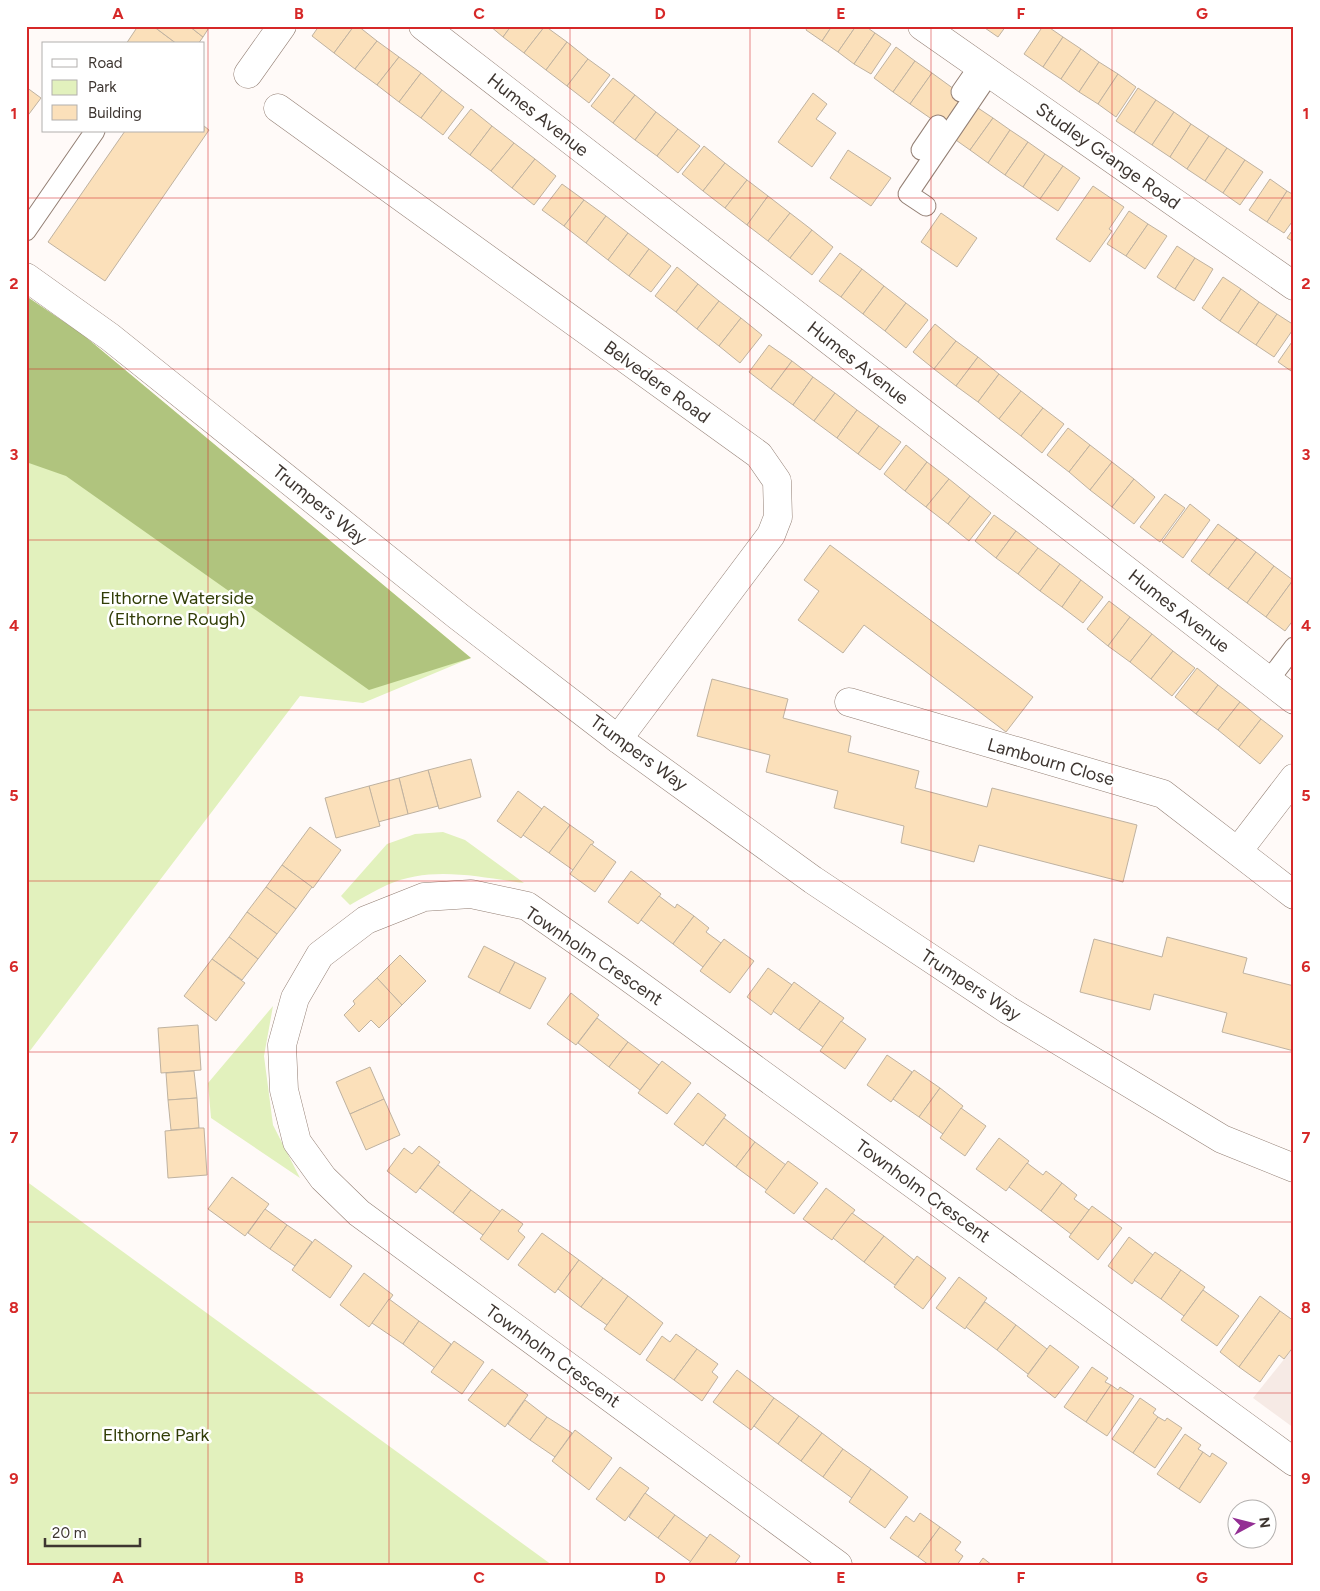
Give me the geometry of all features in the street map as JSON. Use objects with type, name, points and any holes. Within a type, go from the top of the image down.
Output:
[{"type":"street","points":[[248,74],[282,26]]},
{"type":"street","name":"Humes Avenue","points":[[423,26],[1294,700]]},
{"type":"street","name":"Studley Grange Road","points":[[922,26],[1294,286]]},
{"type":"street","name":"Belvedere Road","points":[[278,108],[759,455],[777,481],[778,517],[771,535],[618,739]]},
{"type":"street","name":"Trumpers Way","points":[[26,277],[110,337],[458,616],[618,739],[813,880],[1008,1010],[1222,1139],[1294,1168]]},
{"type":"street","name":"Lambourn Close","points":[[849,702],[1163,794],[1294,895]]},
{"type":"street","points":[[1238,851],[1294,778]]},
{"type":"street","name":"Townholm Crescent","points":[[838,1565],[359,1213],[323,1178],[297,1142],[284,1090],[282,1045],[295,998],[320,955],[366,920],[424,898],[471,894],[527,906],[931,1197],[1294,1462]]},
{"type":"lane","points":[[961,92],[984,70]]},
{"type":"lane","points":[[926,206],[908,194],[984,70]]},
{"type":"lane","points":[[921,150],[938,125]]},
{"type":"lane","points":[[26,231],[94,132]]},
{"type":"lane","points":[[1269,680],[1294,648]]},
{"type":"shaded area","points":[[1294,1347],[1294,1428],[1253,1398]]},
{"type":"green space","name":"Elthorne Waterside (Elthorne Rough)","points":[[26,296],[82,334],[471,658],[363,703],[300,696],[26,1056]]},
{"type":"green space","points":[[26,296],[82,334],[471,658],[369,690],[66,476],[26,462]]},
{"type":"green space","points":[[443,832],[465,840],[524,883],[455,874],[421,875],[382,887],[350,905],[341,896],[387,844],[415,834]]},
{"type":"green space","points":[[273,1006],[264,1056],[273,1125],[300,1178],[211,1118],[208,1083]]},
{"type":"green space","name":"Elthorne Park","points":[[26,1181],[552,1565],[26,1565]]},
{"type":"building","points":[[138,26],[153,26],[174,42],[127,42]]},
{"type":"building","points":[[153,26],[189,26],[203,37],[199,42],[174,42]]},
{"type":"building","points":[[189,26],[210,26],[203,37]]},
{"type":"building","points":[[319,26],[354,26],[334,53],[312,36]]},
{"type":"building","points":[[354,26],[358,26],[377,41],[355,69],[334,53]]},
{"type":"building","points":[[490,26],[511,26],[503,37]]},
{"type":"building","points":[[511,26],[545,26],[524,53],[503,37]]},
{"type":"building","points":[[545,26],[567,42],[546,70],[524,53]]},
{"type":"building","points":[[808,26],[832,26],[822,41],[806,30]]},
{"type":"building","points":[[832,26],[856,26],[838,52],[822,41]]},
{"type":"building","points":[[856,26],[865,26],[875,33],[854,64],[838,52]]},
{"type":"building","points":[[982,26],[1006,26],[998,37]]},
{"type":"building","points":[[1043,26],[1047,26],[1063,37],[1043,67],[1024,54]]},
{"type":"building","points":[[875,33],[891,44],[871,74],[854,64]]},
{"type":"building","points":[[1063,37],[1081,49],[1061,79],[1043,67]]},
{"type":"building","points":[[377,41],[399,57],[377,85],[355,69]]},
{"type":"building","points":[[567,42],[588,59],[567,86],[546,70]]},
{"type":"building","points":[[896,47],[915,61],[893,92],[874,78]]},
{"type":"building","points":[[1081,49],[1099,62],[1079,92],[1061,79]]},
{"type":"building","points":[[399,57],[421,73],[399,102],[377,85]]},
{"type":"building","points":[[588,59],[610,75],[589,103],[567,86]]},
{"type":"building","points":[[915,61],[932,73],[910,104],[893,92]]},
{"type":"building","points":[[1099,62],[1118,74],[1098,104],[1079,92]]},
{"type":"building","points":[[421,73],[442,90],[421,118],[399,102]]},
{"type":"building","points":[[932,73],[965,97],[943,127],[910,104]]},
{"type":"building","points":[[1118,74],[1136,87],[1116,117],[1098,104]]},
{"type":"building","points":[[613,78],[635,95],[613,123],[591,106]]},
{"type":"building","points":[[26,87],[41,98],[26,118]]},
{"type":"building","points":[[1138,88],[1156,100],[1134,133],[1116,121]]},
{"type":"building","points":[[442,90],[464,107],[443,135],[421,118]]},
{"type":"building","points":[[813,93],[827,104],[816,119],[836,133],[812,167],[778,142]]},
{"type":"building","points":[[635,95],[656,112],[635,140],[613,123]]},
{"type":"building","points":[[1156,100],[1174,112],[1152,145],[1134,133]]},
{"type":"building","points":[[975,106],[993,118],[970,150],[953,138]]},
{"type":"building","points":[[471,109],[492,126],[470,155],[448,138]]},
{"type":"building","points":[[656,112],[678,129],[657,156],[635,140]]},
{"type":"building","points":[[1174,112],[1191,124],[1170,157],[1152,145]]},
{"type":"building","points":[[993,118],[1010,130],[988,163],[970,150]]},
{"type":"building","points":[[1191,124],[1209,136],[1187,169],[1170,157]]},
{"type":"building","points":[[492,126],[514,143],[491,171],[470,155]]},
{"type":"building","points":[[205,127],[209,130],[105,281],[48,242],[124,132],[205,132]]},
{"type":"building","points":[[678,129],[700,146],[678,173],[657,156]]},
{"type":"building","points":[[1010,130],[1028,142],[1005,175],[988,163]]},
{"type":"building","points":[[1209,136],[1227,148],[1205,181],[1187,169]]},
{"type":"building","points":[[1028,142],[1045,154],[1023,187],[1005,175]]},
{"type":"building","points":[[514,143],[535,159],[512,188],[491,171]]},
{"type":"building","points":[[704,146],[725,163],[703,191],[682,174]]},
{"type":"building","points":[[1227,148],[1245,160],[1223,193],[1205,181]]},
{"type":"building","points":[[848,150],[891,178],[871,206],[830,178]]},
{"type":"building","points":[[1045,154],[1063,166],[1040,199],[1023,187]]},
{"type":"building","points":[[535,159],[556,176],[534,205],[512,188]]},
{"type":"building","points":[[1245,160],[1263,172],[1240,205],[1223,193]]},
{"type":"building","points":[[725,163],[747,180],[725,208],[703,191]]},
{"type":"building","points":[[1063,166],[1080,178],[1058,211],[1040,199]]},
{"type":"building","points":[[1270,179],[1287,191],[1267,222],[1249,210]]},
{"type":"building","points":[[747,180],[768,196],[747,225],[725,208]]},
{"type":"building","points":[[562,184],[584,200],[564,226],[542,210]]},
{"type":"building","points":[[1093,186],[1124,207],[1109,229],[1112,231],[1090,262],[1056,239]]},
{"type":"building","points":[[1287,191],[1294,195],[1294,219],[1284,233],[1267,222]]},
{"type":"building","points":[[768,196],[790,213],[768,241],[747,225]]},
{"type":"building","points":[[584,200],[606,216],[586,243],[564,226]]},
{"type":"building","points":[[1129,211],[1148,224],[1126,256],[1107,244]]},
{"type":"building","points":[[790,213],[812,230],[790,258],[768,241]]},
{"type":"building","points":[[941,213],[977,238],[957,267],[921,242]]},
{"type":"building","points":[[606,216],[628,233],[608,260],[586,243]]},
{"type":"building","points":[[1148,224],[1167,236],[1145,269],[1126,256]]},
{"type":"building","points":[[1294,228],[1294,242],[1287,238]]},
{"type":"building","points":[[812,230],[833,247],[812,275],[790,258]]},
{"type":"building","points":[[628,233],[649,249],[629,276],[608,260]]},
{"type":"building","points":[[1177,246],[1195,258],[1175,289],[1157,277]]},
{"type":"building","points":[[649,249],[671,266],[651,292],[629,276]]},
{"type":"building","points":[[840,253],[862,269],[841,297],[819,281]]},
{"type":"building","points":[[1195,258],[1213,269],[1194,301],[1175,289]]},
{"type":"building","points":[[677,267],[698,284],[676,312],[655,296]]},
{"type":"building","points":[[862,269],[884,286],[863,314],[841,297]]},
{"type":"building","points":[[1223,277],[1241,289],[1220,321],[1202,308]]},
{"type":"building","points":[[698,284],[719,301],[697,329],[676,312]]},
{"type":"building","points":[[884,286],[906,303],[885,331],[863,314]]},
{"type":"building","points":[[1241,289],[1259,302],[1238,333],[1220,321]]},
{"type":"building","points":[[719,301],[741,318],[719,346],[697,329]]},
{"type":"building","points":[[1259,302],[1277,314],[1256,345],[1238,333]]},
{"type":"building","points":[[906,303],[928,320],[906,348],[885,331]]},
{"type":"building","points":[[1277,314],[1294,325],[1294,328],[1274,357],[1256,345]]},
{"type":"building","points":[[741,318],[762,335],[740,363],[719,346]]},
{"type":"building","points":[[935,324],[956,341],[934,369],[913,352]]},
{"type":"building","points":[[1294,339],[1294,373],[1278,362]]},
{"type":"building","points":[[956,341],[978,357],[956,386],[934,369]]},
{"type":"building","points":[[769,345],[792,361],[771,389],[749,372]]},
{"type":"building","points":[[978,357],[999,374],[978,402],[956,386]]},
{"type":"building","points":[[792,361],[813,377],[793,405],[771,389]]},
{"type":"building","points":[[999,374],[1021,391],[999,419],[978,402]]},
{"type":"building","points":[[813,377],[835,393],[814,421],[793,405]]},
{"type":"building","points":[[1021,391],[1043,408],[1021,436],[999,419]]},
{"type":"building","points":[[835,393],[857,410],[837,438],[814,421]]},
{"type":"building","points":[[1043,408],[1064,424],[1042,453],[1021,436]]},
{"type":"building","points":[[857,410],[879,426],[858,454],[837,438]]},
{"type":"building","points":[[879,426],[901,442],[880,470],[858,454]]},
{"type":"building","points":[[1068,428],[1090,445],[1069,472],[1047,455]]},
{"type":"building","points":[[906,445],[927,462],[905,491],[884,474]]},
{"type":"building","points":[[1090,445],[1112,462],[1090,490],[1069,472]]},
{"type":"building","points":[[927,462],[949,479],[926,507],[905,491]]},
{"type":"building","points":[[1112,462],[1134,479],[1112,507],[1090,490]]},
{"type":"building","points":[[949,479],[970,496],[948,524],[926,507]]},
{"type":"building","points":[[1134,479],[1155,497],[1134,524],[1112,507]]},
{"type":"building","points":[[1165,494],[1185,508],[1160,542],[1140,527]]},
{"type":"building","points":[[970,496],[991,513],[969,541],[948,524]]},
{"type":"building","points":[[1190,504],[1210,520],[1183,558],[1162,542]]},
{"type":"building","points":[[994,515],[1016,531],[996,558],[975,541]]},
{"type":"building","points":[[1218,524],[1237,538],[1209,575],[1191,561]]},
{"type":"building","points":[[1016,531],[1038,548],[1018,574],[996,558]]},
{"type":"building","points":[[1237,538],[1256,552],[1228,589],[1209,575]]},
{"type":"building","points":[[830,545],[1033,697],[1006,732],[864,625],[843,653],[798,620],[819,591],[804,580]]},
{"type":"building","points":[[1038,548],[1060,564],[1040,591],[1018,574]]},
{"type":"building","points":[[1256,552],[1274,566],[1247,603],[1228,589]]},
{"type":"building","points":[[1060,564],[1081,580],[1062,607],[1040,591]]},
{"type":"building","points":[[1274,566],[1293,580],[1266,617],[1247,603]]},
{"type":"building","points":[[1081,580],[1103,597],[1083,623],[1062,607]]},
{"type":"building","points":[[1293,580],[1294,619],[1285,631],[1266,617]]},
{"type":"building","points":[[1109,601],[1130,617],[1108,646],[1087,629]]},
{"type":"building","points":[[1130,617],[1152,634],[1130,662],[1108,646]]},
{"type":"building","points":[[1152,634],[1173,651],[1151,679],[1130,662]]},
{"type":"building","points":[[1173,651],[1195,668],[1172,696],[1151,679]]},
{"type":"building","points":[[1197,668],[1218,685],[1196,714],[1175,697]]},
{"type":"building","points":[[712,679],[788,699],[783,718],[851,736],[848,752],[919,771],[915,788],[987,807],[992,788],[1137,825],[1123,882],[979,845],[974,862],[901,843],[904,826],[834,808],[838,791],[766,772],[770,755],[697,736]]},
{"type":"building","points":[[1218,685],[1240,702],[1218,730],[1196,714]]},
{"type":"building","points":[[1240,702],[1261,719],[1239,747],[1218,730]]},
{"type":"building","points":[[1261,719],[1283,736],[1260,764],[1239,747]]},
{"type":"building","points":[[471,759],[481,797],[439,809],[428,770]]},
{"type":"building","points":[[428,770],[438,806],[408,814],[399,778]]},
{"type":"building","points":[[399,778],[408,814],[378,822],[369,786]]},
{"type":"building","points":[[369,786],[380,826],[336,838],[325,798]]},
{"type":"building","points":[[518,791],[542,809],[521,838],[497,821]]},
{"type":"building","points":[[544,806],[570,825],[549,853],[523,835]]},
{"type":"building","points":[[570,825],[594,842],[573,870],[549,853]]},
{"type":"building","points":[[310,827],[341,850],[313,888],[282,865]]},
{"type":"building","points":[[591,844],[616,862],[595,892],[570,874]]},
{"type":"building","points":[[282,865],[312,887],[296,909],[266,887]]},
{"type":"building","points":[[631,871],[661,894],[638,924],[608,902]]},
{"type":"building","points":[[266,887],[296,909],[277,934],[247,912]]},
{"type":"building","points":[[659,896],[675,908],[677,904],[694,916],[673,944],[641,920]]},
{"type":"building","points":[[247,912],[277,934],[258,959],[229,937]]},
{"type":"building","points":[[694,916],[709,928],[706,932],[721,943],[703,967],[673,944]]},
{"type":"building","points":[[229,937],[258,959],[242,980],[212,959]]},
{"type":"building","points":[[1167,937],[1247,958],[1243,973],[1294,986],[1294,1051],[1222,1032],[1227,1013],[1154,994],[1150,1010],[1080,992],[1094,939],[1162,957]]},
{"type":"building","points":[[724,939],[754,961],[730,993],[700,971]]},
{"type":"building","points":[[484,946],[515,962],[499,993],[468,977]]},
{"type":"building","points":[[400,955],[426,981],[402,1005],[377,978]]},
{"type":"building","points":[[212,959],[245,983],[216,1021],[184,996]]},
{"type":"building","points":[[515,962],[546,978],[530,1009],[499,993]]},
{"type":"building","points":[[768,968],[792,985],[771,1015],[747,997]]},
{"type":"building","points":[[377,978],[402,1005],[379,1028],[371,1020],[359,1032],[344,1015],[355,1004],[353,1001]]},
{"type":"building","points":[[794,982],[820,1001],[799,1030],[773,1011]]},
{"type":"building","points":[[571,993],[599,1015],[576,1045],[547,1024]]},
{"type":"building","points":[[820,1001],[844,1018],[823,1047],[799,1030]]},
{"type":"building","points":[[597,1018],[628,1042],[609,1067],[578,1043]]},
{"type":"building","points":[[841,1021],[866,1039],[845,1069],[820,1051]]},
{"type":"building","points":[[198,1025],[201,1070],[161,1073],[158,1028]]},
{"type":"building","points":[[628,1042],[659,1065],[640,1090],[609,1067]]},
{"type":"building","points":[[887,1055],[912,1072],[891,1102],[867,1085]]},
{"type":"building","points":[[662,1061],[691,1083],[667,1114],[638,1093]]},
{"type":"building","points":[[370,1067],[384,1099],[350,1114],[336,1082]]},
{"type":"building","points":[[914,1070],[940,1088],[919,1117],[893,1099]]},
{"type":"building","points":[[194,1071],[197,1098],[168,1100],[166,1073]]},
{"type":"building","points":[[940,1088],[963,1106],[943,1134],[919,1117]]},
{"type":"building","points":[[698,1093],[726,1115],[703,1146],[674,1124]]},
{"type":"building","points":[[197,1098],[199,1128],[171,1130],[168,1100]]},
{"type":"building","points":[[384,1099],[400,1135],[366,1150],[350,1114]]},
{"type":"building","points":[[961,1108],[986,1126],[965,1156],[940,1138]]},
{"type":"building","points":[[724,1118],[755,1142],[736,1167],[705,1143]]},
{"type":"building","points":[[204,1128],[207,1175],[168,1178],[165,1131]]},
{"type":"building","points":[[999,1138],[1029,1161],[1006,1191],[976,1169]]},
{"type":"building","points":[[755,1142],[786,1165],[767,1190],[736,1167]]},
{"type":"building","points":[[419,1146],[440,1162],[416,1193],[387,1171],[404,1148],[412,1154]]},
{"type":"building","points":[[788,1161],[818,1183],[794,1214],[765,1192]]},
{"type":"building","points":[[1027,1163],[1043,1175],[1046,1171],[1062,1183],[1041,1211],[1009,1187]]},
{"type":"building","points":[[438,1165],[471,1190],[453,1213],[420,1188]]},
{"type":"building","points":[[232,1177],[269,1204],[245,1236],[208,1209]]},
{"type":"building","points":[[1062,1183],[1077,1195],[1074,1199],[1089,1210],[1071,1234],[1041,1211]]},
{"type":"building","points":[[826,1188],[855,1210],[832,1240],[803,1219]]},
{"type":"building","points":[[471,1190],[501,1212],[483,1235],[453,1213]]},
{"type":"building","points":[[1092,1206],[1122,1228],[1098,1260],[1069,1237]]},
{"type":"building","points":[[265,1209],[287,1225],[270,1249],[248,1233]]},
{"type":"building","points":[[502,1209],[523,1224],[518,1231],[525,1237],[508,1260],[480,1239]]},
{"type":"building","points":[[852,1213],[884,1236],[864,1262],[833,1238]]},
{"type":"building","points":[[287,1225],[312,1242],[295,1266],[270,1249]]},
{"type":"building","points":[[542,1233],[579,1260],[555,1293],[518,1265]]},
{"type":"building","points":[[884,1236],[914,1260],[895,1285],[864,1262]]},
{"type":"building","points":[[1129,1237],[1153,1255],[1132,1284],[1108,1266]]},
{"type":"building","points":[[315,1239],[352,1266],[330,1298],[292,1270]]},
{"type":"building","points":[[1155,1252],[1181,1270],[1161,1299],[1134,1280]]},
{"type":"building","points":[[917,1256],[946,1278],[923,1309],[894,1287]]},
{"type":"building","points":[[579,1260],[603,1278],[581,1307],[558,1289]]},
{"type":"building","points":[[1181,1270],[1205,1287],[1184,1316],[1161,1299]]},
{"type":"building","points":[[364,1273],[393,1295],[369,1327],[340,1305]]},
{"type":"building","points":[[959,1277],[987,1298],[965,1329],[936,1308]]},
{"type":"building","points":[[603,1278],[628,1296],[607,1325],[581,1307]]},
{"type":"building","points":[[1203,1290],[1239,1316],[1217,1346],[1181,1320]]},
{"type":"building","points":[[628,1296],[663,1323],[640,1355],[604,1329]]},
{"type":"building","points":[[1260,1296],[1280,1311],[1239,1367],[1220,1352]]},
{"type":"building","points":[[389,1299],[419,1321],[403,1344],[372,1323]]},
{"type":"building","points":[[985,1302],[1016,1325],[997,1350],[966,1327]]},
{"type":"building","points":[[1280,1311],[1294,1321],[1294,1346],[1284,1359],[1279,1355],[1260,1382],[1239,1367]]},
{"type":"building","points":[[419,1321],[451,1344],[435,1368],[403,1344]]},
{"type":"building","points":[[1016,1325],[1047,1349],[1028,1374],[997,1350]]},
{"type":"building","points":[[676,1334],[697,1349],[674,1380],[646,1360],[662,1336],[670,1342]]},
{"type":"building","points":[[454,1341],[484,1362],[462,1394],[431,1372]]},
{"type":"building","points":[[1050,1345],[1079,1367],[1055,1398],[1027,1376]]},
{"type":"building","points":[[697,1349],[718,1364],[712,1372],[718,1377],[702,1401],[674,1380]]},
{"type":"building","points":[[1092,1367],[1108,1378],[1105,1382],[1111,1385],[1086,1422],[1064,1407]]},
{"type":"building","points":[[492,1369],[528,1395],[505,1427],[468,1400]]},
{"type":"building","points":[[737,1370],[774,1398],[751,1430],[713,1402]]},
{"type":"building","points":[[1111,1385],[1118,1390],[1120,1387],[1134,1396],[1107,1436],[1086,1422]]},
{"type":"building","points":[[774,1398],[799,1416],[778,1444],[754,1426]]},
{"type":"building","points":[[1140,1398],[1156,1409],[1153,1413],[1158,1417],[1133,1453],[1112,1439]]},
{"type":"building","points":[[525,1400],[547,1417],[530,1440],[508,1424]]},
{"type":"building","points":[[799,1416],[822,1433],[801,1461],[778,1444]]},
{"type":"building","points":[[547,1417],[572,1433],[555,1457],[530,1440]]},
{"type":"building","points":[[1158,1417],[1165,1421],[1167,1418],[1182,1428],[1155,1468],[1133,1453]]},
{"type":"building","points":[[575,1430],[612,1458],[589,1490],[552,1461]]},
{"type":"building","points":[[822,1433],[843,1449],[823,1477],[801,1461]]},
{"type":"building","points":[[1185,1434],[1201,1445],[1198,1449],[1203,1452],[1179,1489],[1157,1474]]},
{"type":"building","points":[[843,1449],[871,1469],[852,1498],[823,1477]]},
{"type":"building","points":[[1203,1452],[1210,1457],[1212,1453],[1227,1463],[1200,1503],[1179,1489]]},
{"type":"building","points":[[620,1467],[649,1488],[625,1521],[596,1499]]},
{"type":"building","points":[[871,1469],[908,1497],[885,1528],[849,1502]]},
{"type":"building","points":[[645,1493],[675,1515],[658,1538],[629,1517]]},
{"type":"building","points":[[920,1513],[940,1527],[918,1557],[890,1538],[906,1516],[914,1522]]},
{"type":"building","points":[[675,1515],[707,1538],[691,1562],[658,1538]]},
{"type":"building","points":[[940,1527],[961,1542],[955,1550],[963,1556],[957,1565],[929,1565],[918,1557]]},
{"type":"building","points":[[710,1534],[740,1556],[734,1565],[688,1565]]},
{"type":"building","points":[[983,1558],[992,1565],[978,1565]]}]
